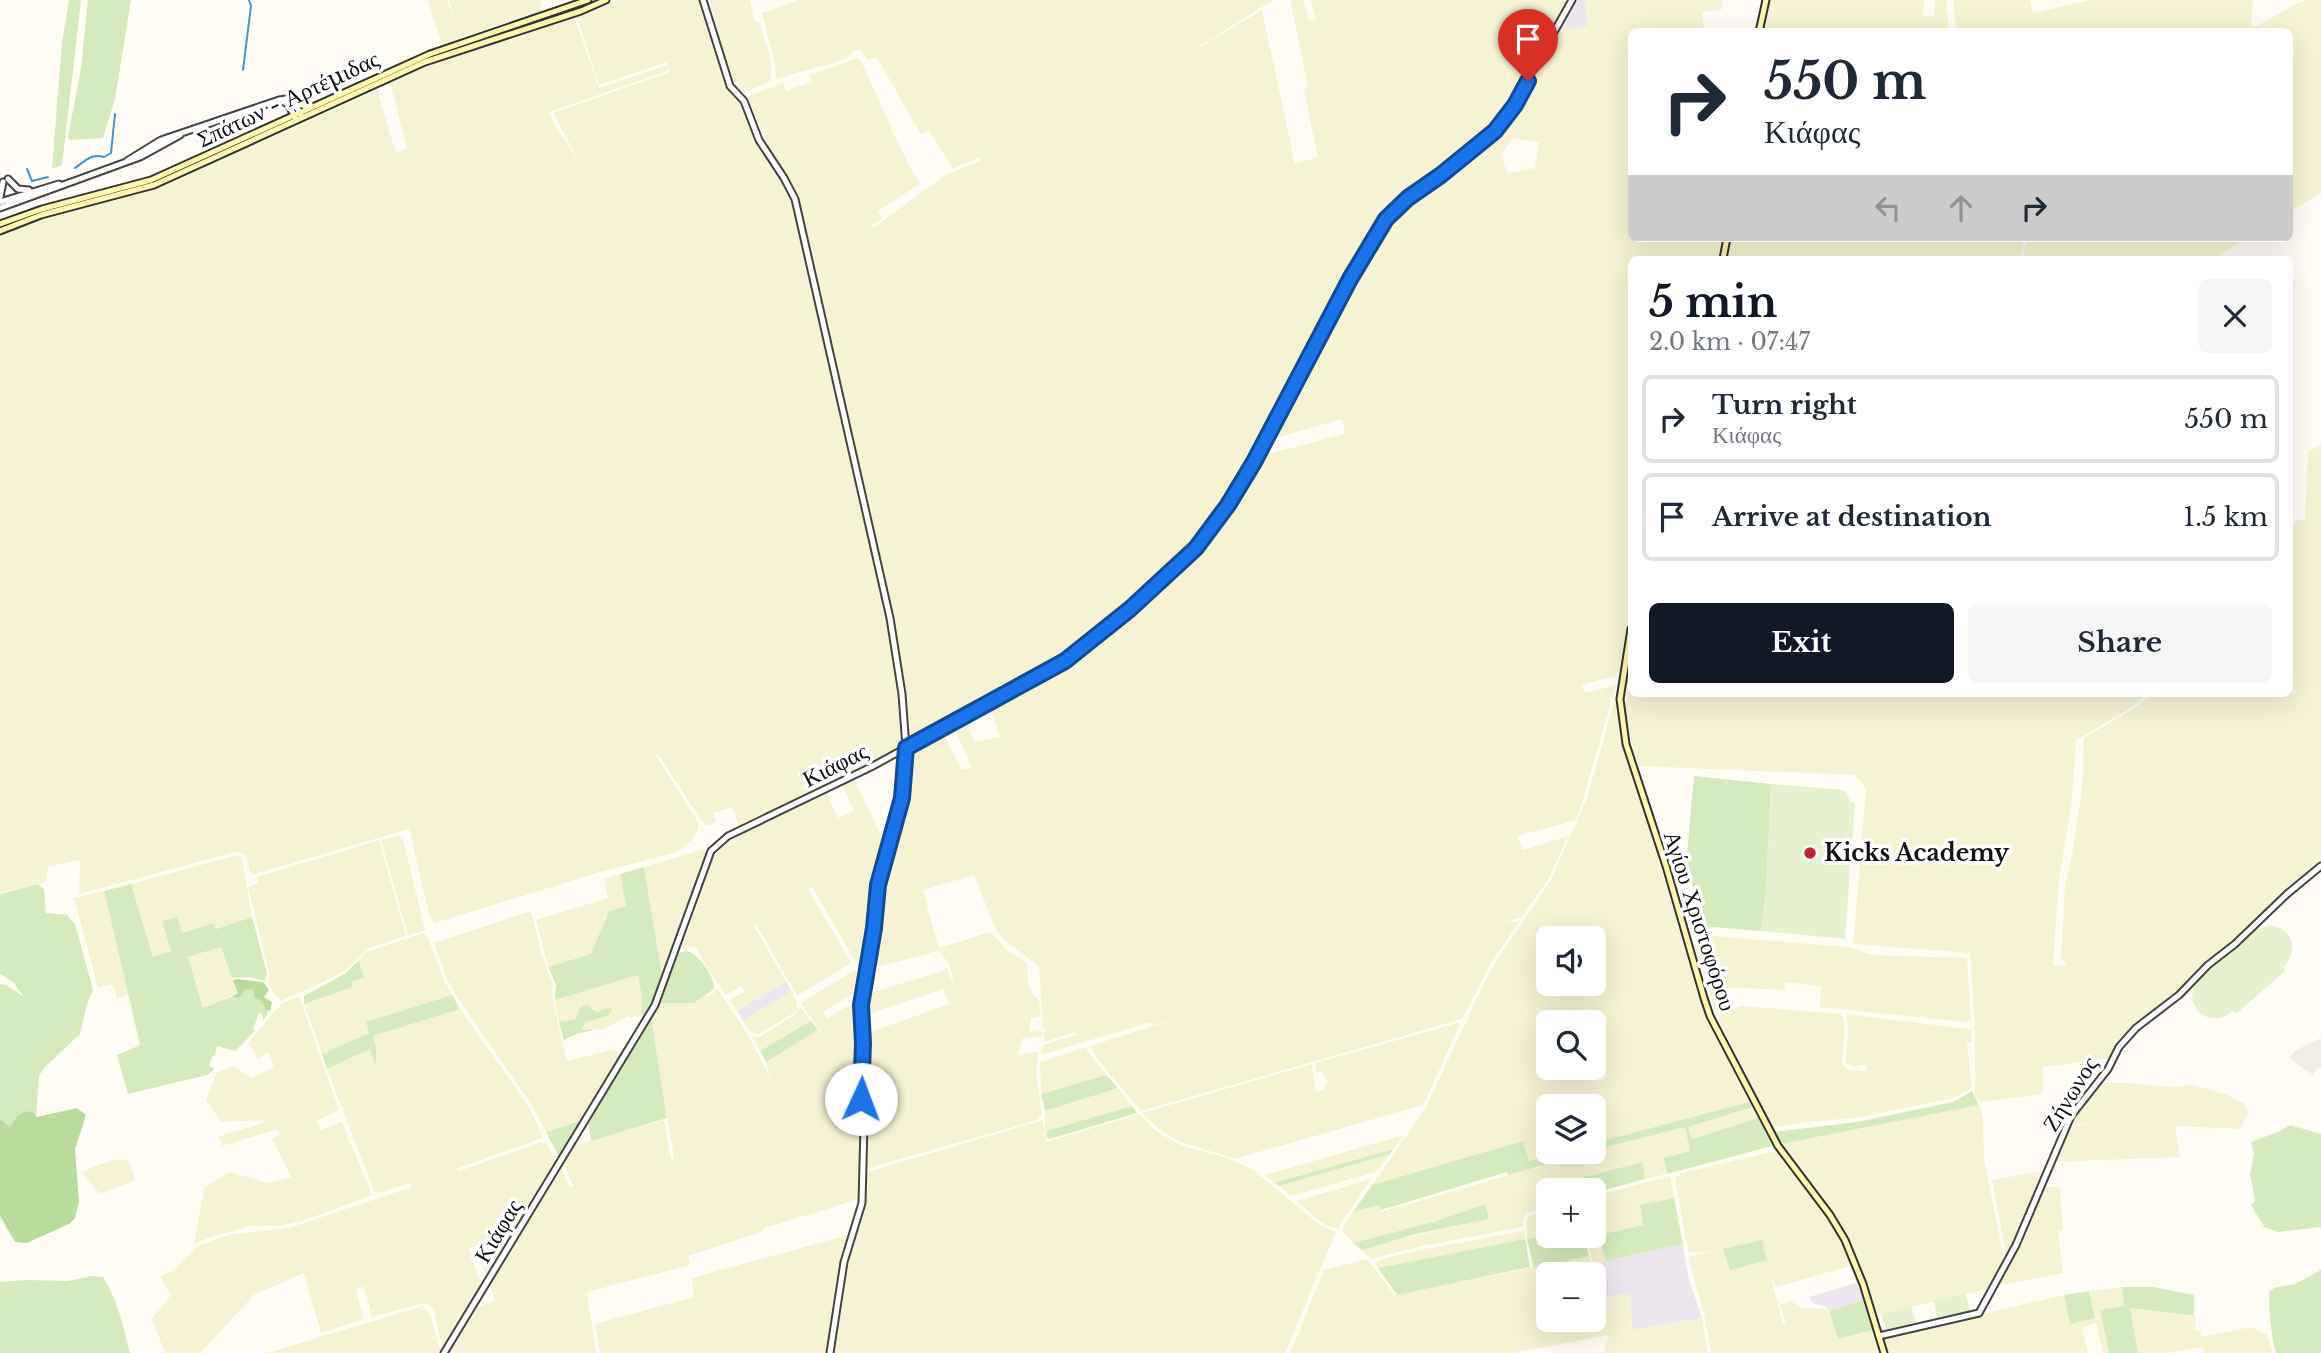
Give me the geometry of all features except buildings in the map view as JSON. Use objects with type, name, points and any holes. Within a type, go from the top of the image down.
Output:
[{"type":"main road","name":"Σπάτων - Αρτέμιδας","points":[[0,231],[41,215],[154,186],[299,117],[312,107],[430,54],[588,0]]},
{"type":"main road","name":"Σπάτων - Αρτέμιδας","points":[[0,224],[42,209],[151,180],[425,62],[606,0]]},
{"type":"main road","points":[[1760,28],[1766,0]]},
{"type":"main road","points":[[295,103],[312,107]]},
{"type":"main road","name":"Αγίου Χριστοφόρου","points":[[1628,648],[1620,699],[1626,744],[1666,866],[1707,1007],[1779,1146],[1845,1240],[1863,1284],[1884,1353]]},
{"type":"street","points":[[703,0],[730,86],[744,101],[759,141],[791,189],[794,199],[890,618],[902,694],[906,748],[902,798],[878,885],[861,1005],[863,1043],[860,1086],[864,1125],[862,1203],[844,1262],[830,1353]]},
{"type":"street","name":"Κιάφας","points":[[444,1353],[655,1005],[712,851],[728,836],[906,748],[1065,661],[1130,609],[1201,542],[1254,462],[1350,279],[1386,219],[1504,121],[1572,0]]},
{"type":"street","points":[[279,100],[288,104],[299,117]]},
{"type":"street","points":[[0,208],[127,162],[155,143],[279,100],[295,103],[299,117]]},
{"type":"street","points":[[0,202],[79,180]]},
{"type":"street","points":[[0,197],[5,181],[18,189],[36,190]]},
{"type":"street","name":"Ζήνωνος","points":[[1879,1336],[1979,1313],[2017,1245],[2071,1115],[2108,1069],[2121,1043],[2179,995],[2208,965],[2321,866]]},
{"type":"shaded area","points":[[428,0],[447,0],[461,39],[442,45]]},
{"type":"shaded area","points":[[449,0],[540,0],[542,11],[462,37]]},
{"type":"shaded area","points":[[619,0],[699,0],[724,82],[743,105],[764,156],[789,194],[806,255],[811,253],[794,185],[772,154],[747,96],[783,82],[786,91],[812,82],[810,75],[858,58],[861,61],[908,164],[920,184],[878,211],[882,219],[872,225],[873,228],[944,176],[981,160],[980,157],[953,169],[929,130],[921,135],[877,57],[867,60],[861,49],[837,62],[775,79],[773,54],[762,13],[799,0],[1273,0],[1171,64],[1262,10],[1295,164],[1318,157],[1304,90],[1308,86],[1290,0],[1303,0],[1309,21],[1316,19],[1311,0],[1567,0],[1516,96],[1498,122],[1472,146],[1397,203],[1380,224],[1347,279],[1249,467],[1210,527],[1139,596],[1070,654],[1000,694],[849,776],[739,828],[732,807],[713,813],[716,822],[706,826],[658,754],[655,754],[698,822],[693,839],[683,848],[435,923],[430,918],[409,829],[255,874],[250,872],[246,856],[235,852],[79,894],[80,860],[48,867],[45,882],[0,893],[0,234],[39,219],[165,185],[377,90],[396,153],[407,148],[390,83],[439,61],[574,16],[599,88],[667,65],[668,71],[549,112],[580,163],[553,113],[670,72],[667,62],[599,85],[577,17]]},
{"type":"shaded area","points":[[709,0],[750,0],[755,22],[759,22],[771,61],[771,81],[741,94],[731,82]]},
{"type":"shaded area","points":[[1575,0],[1585,0],[1588,27],[1557,30]]},
{"type":"shaded area","points":[[1585,0],[1721,0],[1723,9],[1702,12],[1704,28],[1628,28],[1628,242],[1724,242],[1722,256],[1628,256],[1628,639],[1623,665],[1616,676],[1582,685],[1585,693],[1616,685],[1576,820],[1517,836],[1523,850],[1568,836],[1549,878],[1522,917],[1506,922],[1520,921],[1490,964],[1462,1019],[1141,1111],[1098,1060],[1090,1046],[1181,1017],[1152,1025],[1151,1022],[1041,1055],[1043,1045],[1078,1034],[1076,1032],[1044,1042],[1039,966],[1009,944],[996,930],[974,875],[923,890],[939,948],[990,932],[1007,950],[1027,963],[1028,984],[1039,1000],[1041,1016],[1031,1018],[1029,1033],[1042,1030],[1042,1037],[1023,1038],[1017,1056],[1039,1051],[1036,1072],[1042,1114],[1037,1120],[865,1169],[862,1090],[864,1034],[950,1004],[943,989],[863,1016],[864,995],[942,971],[947,967],[955,991],[950,965],[939,951],[869,969],[864,976],[812,887],[809,890],[851,963],[797,996],[756,924],[754,926],[786,981],[737,1011],[729,1000],[745,992],[742,986],[726,995],[697,949],[682,949],[714,855],[736,836],[826,792],[838,818],[854,811],[842,784],[854,779],[879,832],[898,825],[907,790],[910,748],[942,732],[962,770],[972,767],[953,726],[966,720],[974,742],[1000,737],[990,706],[1067,663],[1145,601],[1204,546],[1238,500],[1263,455],[1345,434],[1342,419],[1272,439],[1346,296],[1393,217],[1419,193],[1483,147],[1513,116],[1557,30],[1588,26]],"holes":[[[1513,139],[1539,142],[1535,168],[1508,173],[1501,155]]]},
{"type":"shaded area","points":[[1771,0],[1924,0],[1923,16],[1934,17],[1935,0],[1946,0],[1949,28],[1764,28]]},
{"type":"shaded area","points":[[1953,0],[2030,0],[2033,13],[2090,0],[2253,0],[2251,26],[2259,25],[2307,0],[2321,0],[2321,193],[2293,210],[2293,28],[1956,28]]},
{"type":"shaded area","points":[[1730,242],[2024,242],[2021,256],[1728,256]]},
{"type":"shaded area","points":[[2026,242],[2241,242],[2218,256],[2024,256]]},
{"type":"shaded area","points":[[2321,444],[2321,862],[2200,970],[2177,994],[2132,1028],[2114,1048],[2109,1058],[2043,1067],[2043,1094],[1981,1102],[1977,1099],[1970,953],[1853,944],[1866,789],[1855,775],[1639,766],[1625,708],[1628,684],[1628,697],[2143,697],[2126,711],[2076,740],[2072,800],[2059,879],[2053,965],[2064,966],[2066,963],[2061,958],[2065,885],[2082,790],[2084,738],[2149,697],[2293,697],[2293,522],[2305,519],[2308,452]]},
{"type":"shaded area","points":[[1618,688],[1622,736],[1698,993],[1753,1101],[1606,1140],[1606,1094],[1536,1094],[1536,1159],[1528,1161],[1522,1142],[1372,1185],[1426,1107],[1482,987],[1498,958],[1551,880],[1587,798]]},
{"type":"shaded area","points":[[398,836],[403,840],[425,930],[408,936],[381,840]]},
{"type":"shaded area","points":[[379,840],[406,936],[369,948],[347,969],[281,1001],[269,986],[269,974],[248,887],[258,883],[257,877]]},
{"type":"shaded area","points":[[705,849],[707,854],[663,980],[644,867]]},
{"type":"shaded area","points":[[238,855],[242,859],[252,917],[215,929],[213,923],[181,933],[163,921],[171,951],[153,957],[131,884]]},
{"type":"shaded area","points":[[620,874],[626,906],[605,916],[601,933],[591,954],[548,967],[536,920],[608,898],[604,879]]},
{"type":"shaded area","points":[[104,891],[128,995],[117,999],[112,984],[98,987],[74,898]]},
{"type":"shaded area","points":[[531,911],[553,985],[551,992],[567,1061],[610,1050],[625,1051],[583,1120],[546,1132],[531,1104],[459,1000],[447,979],[434,943]]},
{"type":"shaded area","points":[[424,933],[452,995],[366,1022],[369,1033],[322,1054],[304,1004],[352,987],[352,982],[364,978],[359,960],[366,952]]},
{"type":"shaded area","points":[[1713,936],[1848,947],[1873,955],[1967,958],[1971,1020],[1965,1022],[1820,1007],[1821,986],[1786,982],[1784,990],[1722,987],[1728,1005],[1715,1010],[1694,945],[1697,941]]},
{"type":"shaded area","points":[[221,947],[238,993],[203,1008],[188,957]]},
{"type":"shaded area","points":[[855,970],[861,980],[860,989],[823,1012],[828,1018],[859,999],[862,1125],[860,1199],[764,1228],[761,1232],[688,1256],[690,1265],[587,1292],[596,1353],[449,1353],[478,1307],[495,1301],[490,1284],[561,1169],[570,1187],[573,1186],[564,1164],[575,1145],[664,1120],[671,1159],[674,1158],[651,1017],[659,1003],[696,1003],[704,996],[713,994],[717,988],[747,1033],[771,1079],[766,1062],[818,1030],[822,1034],[801,1003]]},
{"type":"shaded area","points":[[638,975],[642,1016],[628,1016],[603,1030],[582,1030],[586,1022],[608,1016],[611,1008],[597,1012],[593,1007],[576,1019],[559,1022],[555,1000]]},
{"type":"shaded area","points":[[786,981],[792,991],[743,1021],[737,1011]]},
{"type":"shaded area","points":[[792,991],[797,1011],[759,1034],[750,1032],[743,1021]]},
{"type":"shaded area","points":[[299,996],[339,1110],[316,1121],[320,1130],[342,1122],[372,1195],[308,1219],[281,1226],[249,1226],[194,1244],[204,1188],[229,1172],[268,1183],[291,1177],[272,1138],[280,1135],[278,1129],[222,1146],[219,1136],[263,1123],[263,1120],[221,1122],[206,1100],[217,1072],[234,1066],[251,1078],[274,1068],[268,1052],[258,1059],[248,1043],[281,1004]]},
{"type":"shaded area","points":[[800,1006],[811,1021],[760,1051],[752,1037],[759,1037],[796,1014]]},
{"type":"shaded area","points":[[1742,1006],[1840,1014],[1845,1028],[1842,1064],[1848,1070],[1867,1071],[1866,1064],[1854,1067],[1845,1062],[1847,1014],[1968,1029],[1971,1031],[1972,1041],[1967,1043],[1972,1088],[1954,1098],[1856,1118],[1804,1122],[1773,1128],[1718,1019],[1729,1010]]},
{"type":"shaded area","points":[[460,1009],[527,1104],[543,1135],[542,1138],[456,1169],[460,1171],[541,1142],[547,1144],[557,1163],[491,1273],[486,1275],[476,1246],[469,1248],[482,1288],[443,1351],[434,1311],[429,1305],[423,1303],[372,1317],[364,1286],[356,1290],[364,1319],[321,1333],[304,1273],[255,1294],[200,1353],[165,1353],[152,1319],[171,1295],[160,1276],[173,1271],[196,1247],[228,1235],[289,1228],[412,1187],[410,1183],[379,1193],[374,1191],[327,1069],[371,1049],[375,1062],[377,1051],[373,1036]]},
{"type":"shaded area","points":[[1458,1023],[1460,1025],[1423,1105],[1235,1159],[1178,1141],[1160,1130],[1142,1113],[1312,1064],[1317,1092],[1324,1090],[1327,1081],[1322,1071],[1316,1073],[1315,1063]]},
{"type":"shaded area","points":[[2321,1038],[2321,1068],[2317,1068],[2313,1075],[2289,1058],[2296,1050]]},
{"type":"shaded area","points":[[1085,1047],[1106,1075],[1041,1094],[1040,1062]]},
{"type":"shaded area","points":[[2100,1083],[2169,1087],[2194,1085],[2244,1103],[2249,1112],[2240,1129],[2175,1126],[2180,1157],[2054,1162],[2072,1124],[2102,1123],[2072,1123],[2078,1110]]},
{"type":"shaded area","points":[[1118,1088],[1132,1106],[1045,1131],[1045,1111]]},
{"type":"shaded area","points":[[1979,1105],[1983,1118],[1984,1159],[2005,1263],[1992,1288],[1876,1315],[1864,1276],[1846,1236],[1781,1144]]},
{"type":"shaded area","points":[[1756,1106],[1762,1117],[1692,1140],[1688,1127]]},
{"type":"shaded area","points":[[1139,1114],[1156,1131],[1180,1145],[1224,1157],[1252,1169],[1320,1225],[1336,1232],[1285,1353],[600,1353],[595,1324],[694,1297],[692,1278],[855,1233],[865,1205],[867,1172],[1043,1120],[1046,1142]]},
{"type":"shaded area","points":[[1685,1127],[1690,1151],[1665,1158],[1667,1174],[1645,1179],[1641,1162],[1581,1178],[1536,1178],[1536,1211],[1527,1213],[1523,1227],[1422,1246],[1371,1259],[1362,1250],[1373,1245],[1488,1219],[1485,1204],[1420,1226],[1353,1243],[1343,1232],[1343,1227],[1353,1212],[1379,1205],[1382,1212],[1547,1164],[1606,1164],[1606,1147]]},
{"type":"shaded area","points":[[1404,1135],[1394,1149],[1274,1183],[1265,1175]]},
{"type":"shaded area","points":[[1779,1150],[1838,1233],[1853,1265],[1776,1287],[1771,1277],[1783,1325],[1786,1324],[1780,1305],[1792,1301],[1801,1308],[1828,1309],[1838,1339],[1875,1329],[1882,1353],[1711,1353],[1704,1314],[1688,1257],[1713,1251],[1688,1252],[1675,1178],[1682,1173]]},
{"type":"shaded area","points":[[1390,1154],[1376,1172],[1291,1196],[1279,1186]]},
{"type":"shaded area","points":[[114,1160],[129,1160],[135,1180],[100,1194],[82,1173]]},
{"type":"shaded area","points":[[2043,1171],[2031,1199],[2007,1260],[1992,1180]]},
{"type":"shaded area","points":[[1670,1176],[1674,1198],[1640,1205],[1643,1225],[1606,1233],[1606,1193]]},
{"type":"shaded area","points":[[1371,1179],[1338,1228],[1321,1222],[1297,1201]]},
{"type":"shaded area","points":[[2042,1187],[2060,1187],[2063,1230],[2058,1232],[2063,1273],[1998,1286],[2018,1246]]},
{"type":"shaded area","points":[[1536,1214],[1536,1237],[1527,1239],[1526,1224],[1528,1217]]},
{"type":"shaded area","points":[[1524,1231],[1525,1239],[1378,1268],[1375,1264],[1382,1259],[1425,1249]]},
{"type":"shaded area","points":[[1683,1244],[1689,1280],[1702,1318],[1632,1330],[1630,1293],[1606,1298],[1606,1262],[1599,1262]]},
{"type":"shaded area","points":[[1590,1248],[1602,1248],[1605,1261],[1593,1262]]},
{"type":"shaded area","points":[[1589,1256],[1590,1262],[1559,1262]]},
{"type":"shaded area","points":[[1367,1259],[1395,1295],[1536,1267],[1536,1332],[1606,1332],[1606,1298],[1630,1293],[1632,1330],[1702,1318],[1708,1353],[1598,1353],[1604,1352],[1609,1335],[1512,1353],[1290,1353],[1324,1270]]},
{"type":"shaded area","points":[[1859,1282],[1865,1300],[1829,1311],[1827,1307],[1814,1304],[1809,1297]]},
{"type":"shaded area","points":[[2122,1287],[2124,1307],[2100,1311],[2109,1353],[2103,1353],[2096,1323],[2082,1327],[2088,1353],[1888,1353],[1884,1339],[2064,1295],[2070,1324],[2095,1318],[2089,1291]]},
{"type":"shaded area","points":[[423,1306],[430,1315],[441,1353],[267,1353]]},
{"type":"shaded area","points":[[2130,1308],[2196,1317],[2195,1331],[2200,1331],[2202,1337],[2251,1327],[2267,1335],[2273,1353],[2204,1353],[2203,1347],[2167,1353],[2138,1353]]},
{"type":"green space","points":[[69,0],[81,0],[62,165],[52,169],[62,42]]},
{"type":"green space","points":[[88,0],[131,0],[115,99],[103,138],[70,140],[68,137],[81,68]]},
{"type":"green space","points":[[1694,776],[1771,784],[1766,892],[1761,931],[1713,927],[1705,929],[1686,864]]},
{"type":"green space","name":"Kicks Academy","points":[[1771,784],[1845,790],[1850,801],[1855,804],[1845,939],[1761,931],[1766,892]]},
{"type":"green space","points":[[644,867],[663,980],[646,1015],[642,1016],[638,975],[555,1000],[556,985],[548,967],[591,954],[609,911],[626,906],[620,874]]},
{"type":"green space","points":[[38,884],[44,889],[46,913],[67,915],[75,924],[93,990],[80,1034],[39,1076],[36,1117],[25,1111],[17,1116],[10,1128],[0,1119],[0,984],[24,997],[13,982],[0,974],[0,894]]},
{"type":"green space","points":[[131,884],[153,957],[171,951],[162,921],[177,917],[182,933],[213,923],[216,929],[252,917],[267,973],[265,981],[250,977],[232,978],[221,947],[188,957],[203,1008],[233,996],[234,999],[244,989],[255,990],[268,1013],[263,1021],[259,1012],[253,1030],[256,1030],[235,1051],[217,1046],[209,1066],[215,1069],[207,1075],[128,1094],[117,1055],[140,1045],[104,891]]},
{"type":"green space","points":[[2269,925],[2284,931],[2291,941],[2291,954],[2283,967],[2285,971],[2236,1014],[2233,1011],[2216,1018],[2199,1013],[2192,1000],[2193,989],[2200,979],[2254,931]]},
{"type":"green space","points":[[687,951],[705,967],[712,978],[714,989],[694,1003],[659,1003],[677,953]]},
{"type":"green space","points":[[359,960],[364,978],[352,982],[353,987],[304,1004],[304,996],[346,973]]},
{"type":"green space","points":[[233,980],[263,982],[269,990],[264,997],[272,1002],[270,1011],[254,997],[254,990],[244,989],[242,996],[234,998],[238,993]]},
{"type":"green space","points":[[452,995],[460,1009],[373,1036],[377,1062],[375,1063],[370,1049],[327,1069],[322,1054],[369,1033],[366,1022]]},
{"type":"green space","points":[[586,1004],[597,1012],[611,1007],[612,1011],[608,1016],[586,1022],[582,1030],[596,1028],[564,1041],[559,1022],[576,1019],[579,1009]]},
{"type":"green space","points":[[651,1017],[667,1118],[591,1141],[588,1122]]},
{"type":"green space","points":[[811,1021],[818,1030],[766,1062],[760,1051]]},
{"type":"green space","points":[[1106,1075],[1118,1088],[1045,1111],[1041,1094]]},
{"type":"green space","points":[[1972,1091],[1979,1105],[1781,1144],[1774,1132],[1857,1122],[1953,1102]]},
{"type":"green space","points":[[1753,1101],[1756,1106],[1688,1127],[1692,1139],[1762,1117],[1776,1145],[1667,1174],[1664,1158],[1690,1151],[1685,1127],[1606,1147],[1606,1140]]},
{"type":"green space","points":[[1132,1106],[1137,1113],[1047,1138],[1046,1131]]},
{"type":"green space","points":[[77,1108],[86,1115],[75,1149],[79,1202],[75,1218],[69,1224],[27,1243],[15,1242],[0,1216],[0,1119],[10,1127],[17,1116],[25,1111],[37,1117]]},
{"type":"green space","points":[[583,1120],[561,1156],[558,1155],[546,1132]]},
{"type":"green space","points":[[2290,1125],[2321,1134],[2321,1227],[2278,1232],[2264,1227],[2251,1205],[2255,1201],[2250,1174],[2254,1154],[2251,1142]]},
{"type":"green space","points":[[1523,1141],[1529,1161],[1536,1159],[1536,1164],[1547,1164],[1508,1175],[1507,1172],[1381,1210],[1379,1205],[1353,1212],[1372,1185]]},
{"type":"green space","points":[[1394,1149],[1390,1154],[1279,1186],[1274,1183]]},
{"type":"green space","points":[[1642,1162],[1645,1179],[1606,1190],[1606,1178],[1581,1178]]},
{"type":"green space","points":[[1674,1198],[1683,1244],[1605,1261],[1602,1248],[1606,1248],[1606,1233],[1643,1225],[1640,1205]]},
{"type":"green space","points":[[1485,1204],[1489,1219],[1416,1234],[1362,1250],[1353,1243],[1433,1222]]},
{"type":"green space","points":[[1536,1237],[1536,1248],[1587,1248],[1589,1256],[1562,1262],[1536,1262],[1534,1268],[1527,1239]]},
{"type":"green space","points":[[1525,1239],[1530,1267],[1397,1295],[1378,1268]]},
{"type":"green space","points":[[1762,1240],[1767,1260],[1730,1270],[1723,1249]]},
{"type":"green space","points":[[2321,1270],[2321,1353],[2276,1353],[2269,1292],[2274,1288],[2295,1284]]},
{"type":"green space","points":[[92,1276],[103,1277],[113,1295],[130,1353],[0,1353],[0,1282],[68,1281]]},
{"type":"green space","points":[[2122,1287],[2153,1287],[2194,1295],[2194,1316],[2130,1308],[2138,1353],[2109,1353],[2100,1310],[2124,1306]]},
{"type":"green space","points":[[2089,1291],[2095,1318],[2070,1324],[2064,1295]]},
{"type":"green space","points":[[1966,1293],[1970,1311],[1937,1318],[1934,1300]]},
{"type":"green space","points":[[1865,1300],[1875,1329],[1838,1339],[1829,1311]]},
{"type":"green space","points":[[1911,1306],[1916,1322],[1886,1330],[1881,1314]]},
{"type":"waterway","points":[[243,70],[251,6],[249,0]]},
{"type":"waterway","points":[[75,168],[92,157],[104,157],[111,153],[115,114]]},
{"type":"waterway","points":[[27,169],[32,181],[48,177]]},
{"type":"place","name":"Kicks Academy","points":[[1810,853]]},
{"type":"route","points":[[861,1099],[861,1005],[878,885],[900,810],[906,748],[1065,661],[1130,609],[1196,548],[1228,505],[1254,462],[1350,279],[1386,219],[1408,198],[1495,131],[1515,105],[1528,81]]}]
